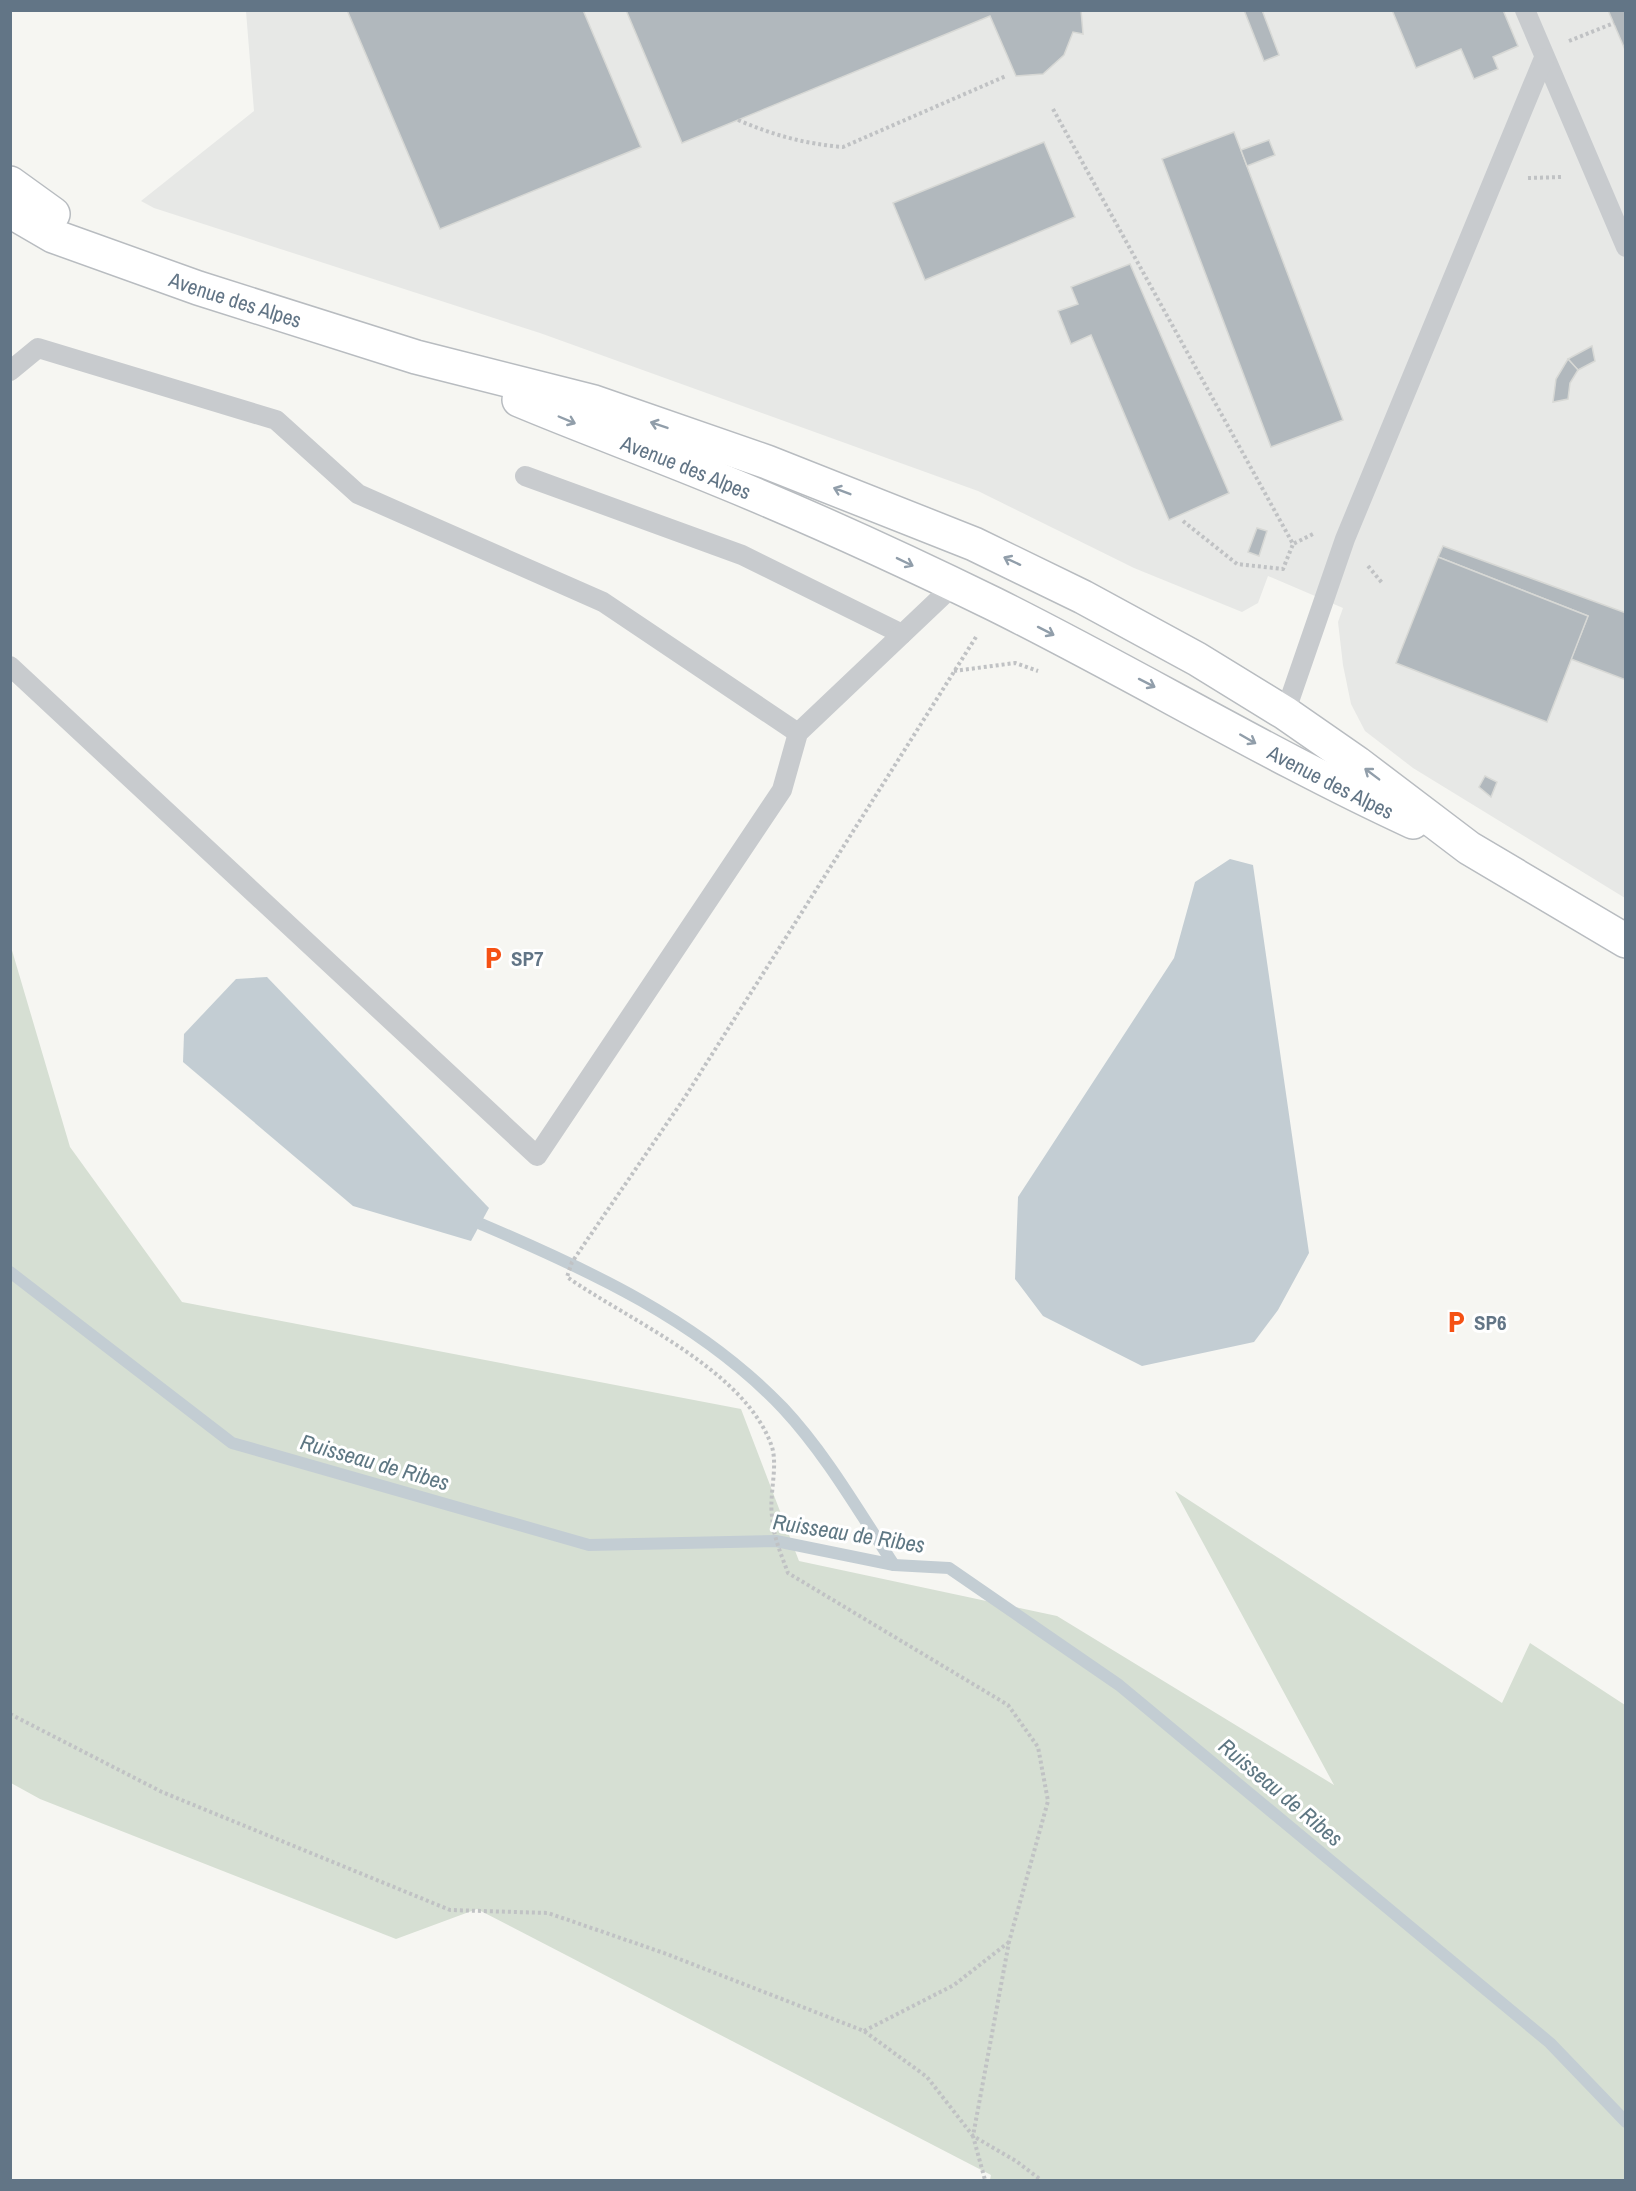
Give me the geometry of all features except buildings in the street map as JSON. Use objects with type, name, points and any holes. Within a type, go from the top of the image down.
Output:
[{"type":"main road","name":"Avenue des Alpes","points":[[10,183],[125,260]]},
{"type":"main road","name":"Avenue des Alpes","points":[[10,211],[53,236],[198,288],[416,357],[594,402],[767,462],[897,512],[1006,558],[1197,659],[1285,713],[1357,763],[1469,848]]},
{"type":"main road","name":"Avenue des Alpes","points":[[416,357],[585,428],[726,482],[857,538],[954,585],[1007,596],[1083,597]]},
{"type":"main road","points":[[897,512],[913,536],[939,552],[954,585]]},
{"type":"main road","name":"Avenue des Alpes","points":[[1007,596],[1097,657],[1341,789],[1469,848],[1626,941]]},
{"type":"main road","points":[[1097,657],[1128,645],[1171,664],[1197,659]]},
{"type":"main road","name":"Avenue des Alpes","points":[[1198,710],[1230,702],[1255,716],[1285,713]]},
{"type":"lane","points":[[1525,10],[1626,247]]},
{"type":"lane","points":[[1285,713],[1345,539],[1544,58]]},
{"type":"lane","points":[[10,371],[38,348],[276,420],[358,494],[603,602],[798,733]]},
{"type":"lane","points":[[525,476],[742,555],[902,634]]},
{"type":"lane","points":[[10,666],[537,1156],[782,790],[798,733],[954,585]]},
{"type":"path","points":[[738,120],[777,136],[816,145],[843,147],[1006,76]]},
{"type":"path","points":[[1053,109],[1293,544]]},
{"type":"path","points":[[1184,521],[1237,564],[1283,569],[1293,544],[1322,530],[1345,539],[1383,584]]},
{"type":"path","points":[[985,2181],[973,2136],[1009,1942],[1048,1801],[1038,1747],[1008,1705],[788,1573],[776,1540],[771,1515],[772,1449],[758,1418],[711,1371],[669,1340],[567,1277],[572,1262],[685,1097],[954,671],[1007,596]]},
{"type":"path","points":[[954,671],[1015,663],[1049,675]]},
{"type":"path","points":[[10,1714],[162,1792],[450,1910],[548,1913],[664,1953],[864,2031],[927,2077],[973,2136],[1016,2161],[1041,2181]]},
{"type":"path","points":[[864,2031],[954,1985],[1009,1942]]},
{"type":"shaded area","points":[[246,11],[1625,11],[1625,898],[1413,768],[1365,731],[1351,704],[1343,665],[1338,622],[1343,608],[1268,576],[1258,603],[1242,612],[1134,568],[978,491],[540,333],[154,208],[141,201],[254,111]]},
{"type":"shaded area","points":[[1230,859],[1253,865],[1309,1253],[1278,1310],[1254,1342],[1142,1366],[1043,1316],[1015,1279],[1018,1197],[1174,958],[1195,882]]},
{"type":"shaded area","points":[[11,947],[70,1147],[182,1302],[741,1409],[799,1561],[1057,1616],[1334,1785],[1175,1491],[1502,1703],[1530,1643],[1625,1705],[1625,2180],[990,2180],[991,2175],[477,1909],[396,1939],[40,1799],[11,1783]]},
{"type":"shaded area","points":[[267,977],[489,1208],[471,1241],[353,1206],[183,1062],[184,1034],[236,979]]},
{"type":"waterway","points":[[481,1224],[602,1279],[641,1301],[716,1349],[751,1377],[783,1408],[814,1444],[894,1565]]},
{"type":"waterway","name":"Ruisseau de Ribes","points":[[10,1272],[232,1443],[589,1545],[776,1541],[894,1565],[949,1568],[1119,1685],[1550,2043],[1626,2122]]},
{"type":"place","name":"SP7","points":[[493,958]]},
{"type":"place","name":"SP6","points":[[1456,1322]]}]
